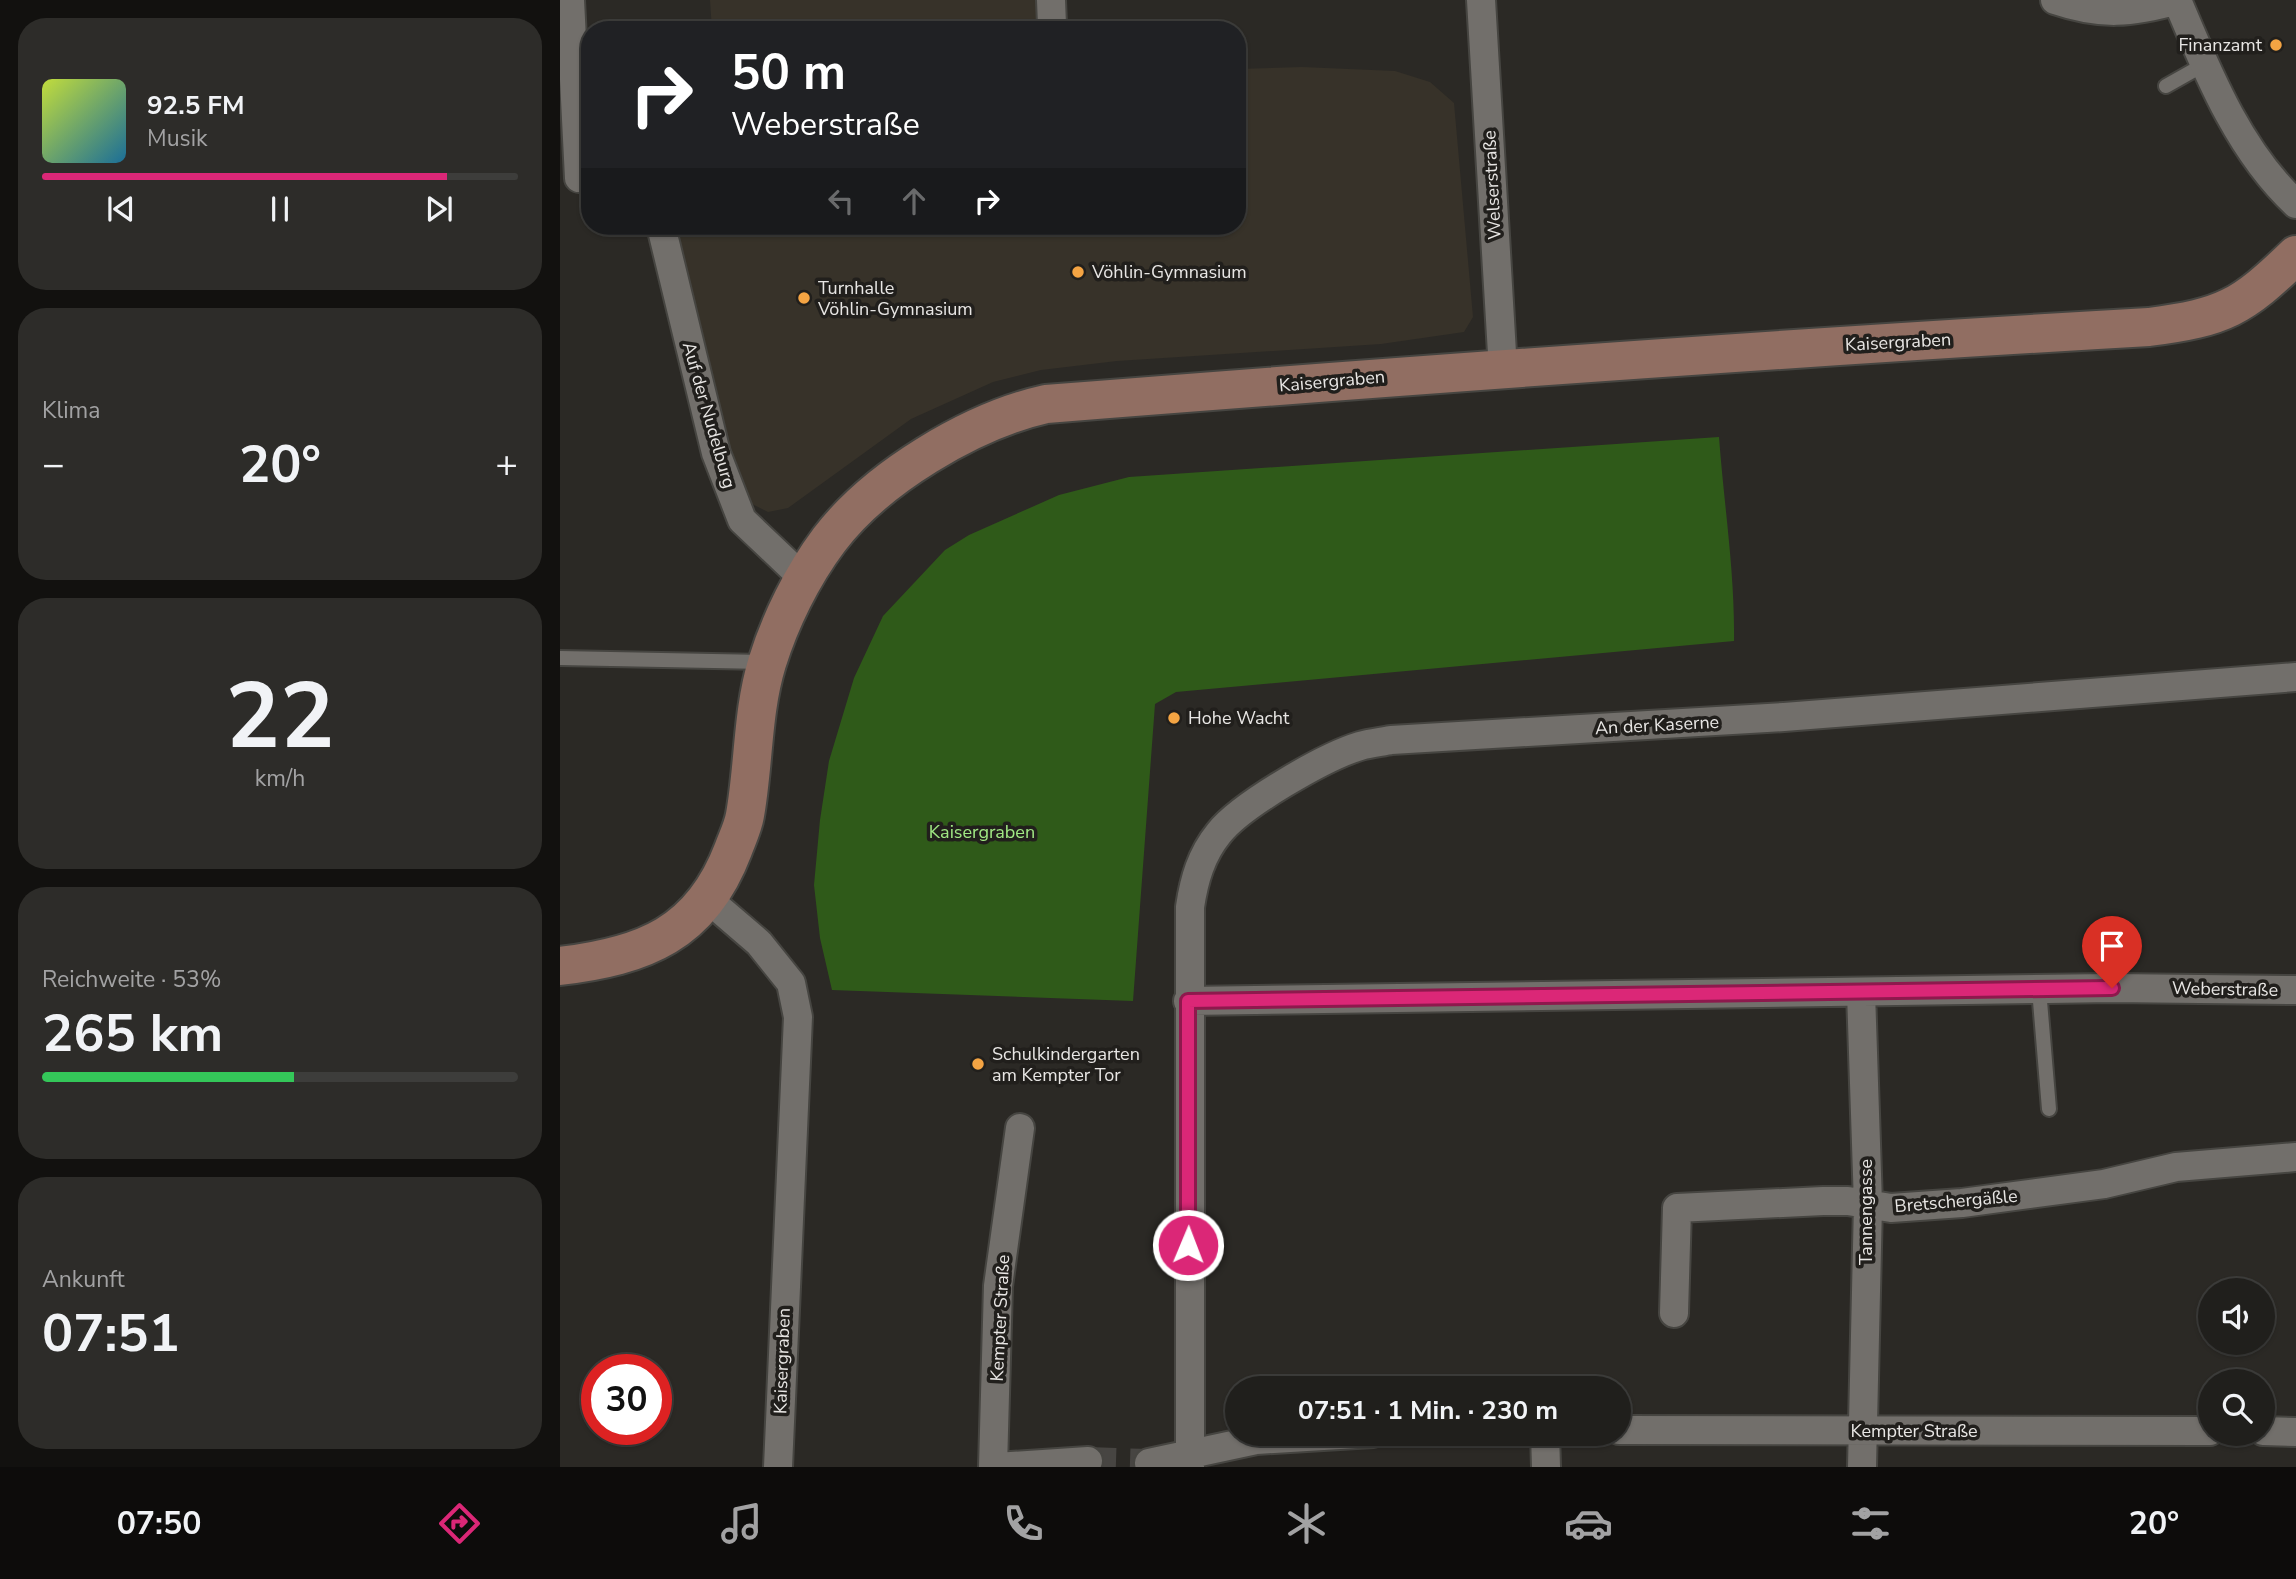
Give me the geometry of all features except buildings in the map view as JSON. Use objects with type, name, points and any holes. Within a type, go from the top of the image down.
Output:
[{"type":"street","points":[[570,0],[576,179]]},
{"type":"street","name":"Welserstraße","points":[[1481,0],[1503,370]]},
{"type":"street","points":[[2055,0],[2102,13],[2138,10],[2178,0],[2205,64],[2241,135],[2296,204]]},
{"type":"street","name":"Auf der Nudelburg","points":[[663,235],[716,453],[742,520],[803,578]]},
{"type":"street","name":"Kaisergraben","points":[[778,1467],[797,1017],[791,983],[759,943],[709,900],[727,865],[745,817],[759,698],[767,662],[803,578],[838,530],[892,480],[950,442],[1015,411],[1046,404],[1787,348],[2149,327],[2195,321],[2230,310],[2259,291],[2296,254]]},
{"type":"street","name":"An der Kaserne","points":[[1175,1463],[1188,958],[1193,883],[1202,859],[1218,834],[1235,816],[1266,794],[1359,746],[1415,738],[1784,718],[2296,677]]},
{"type":"street","points":[[560,966],[612,959],[663,939],[686,923],[709,900]]},
{"type":"street","name":"Weberstraße","points":[[1188,1001],[2039,989],[2296,990]]},
{"type":"street","name":"Tannengasse","points":[[1861,992],[1868,1204],[1862,1467]]},
{"type":"street","name":"Kempter Straße","points":[[1020,1128],[998,1286],[994,1467],[1088,1461]]},
{"type":"street","name":"Bretschergäßle","points":[[1674,1314],[1676,1208],[1823,1200],[1891,1208],[1962,1203],[2104,1184],[2176,1167],[2296,1157]]},
{"type":"street","name":"Kempter Straße","points":[[1631,1430],[2198,1431]]},
{"type":"street","points":[[2275,1431],[2296,1432]]},
{"type":"street","points":[[1175,1463],[1235,1446]]},
{"type":"street","points":[[1545,1446],[1546,1467]]},
{"type":"lane","points":[[2166,86],[2205,64]]},
{"type":"lane","points":[[560,658],[767,662]]},
{"type":"lane","points":[[2039,989],[2049,1109]]},
{"type":"shaded area","points":[[710,0],[1041,0],[1040,21],[711,21]]},
{"type":"shaded area","name":"Vöhlin-Gymnasium","points":[[1302,67],[1395,71],[1430,82],[1454,103],[1473,317],[1464,332],[1381,344],[1117,361],[1041,370],[993,382],[911,419],[788,508],[768,512],[748,502],[733,464],[678,235],[1246,235],[1246,69]]},
{"type":"green space","name":"Kaisergraben","points":[[1719,437],[1731,565],[1734,641],[1176,692],[1155,704],[1133,1001],[832,990],[820,938],[814,885],[829,761],[854,678],[883,616],[945,550],[969,535],[1059,495],[1129,477]]},
{"type":"tunnel","points":[[1088,1461],[1149,1463]]},
{"type":"place","name":"Finanzamt","points":[[2276,45]]},
{"type":"place","name":"Vöhlin-Gymnasium","points":[[1078,272]]},
{"type":"place","name":"Turnhalle Vöhlin-Gymnasium","points":[[804,298]]},
{"type":"place","name":"Hohe Wacht","points":[[1174,718]]},
{"type":"place","name":"Schulkindergarten am Kempter Tor","points":[[978,1064]]},
{"type":"route","points":[[1188,1245],[1188,1001],[1527,999],[2112,988]]}]
